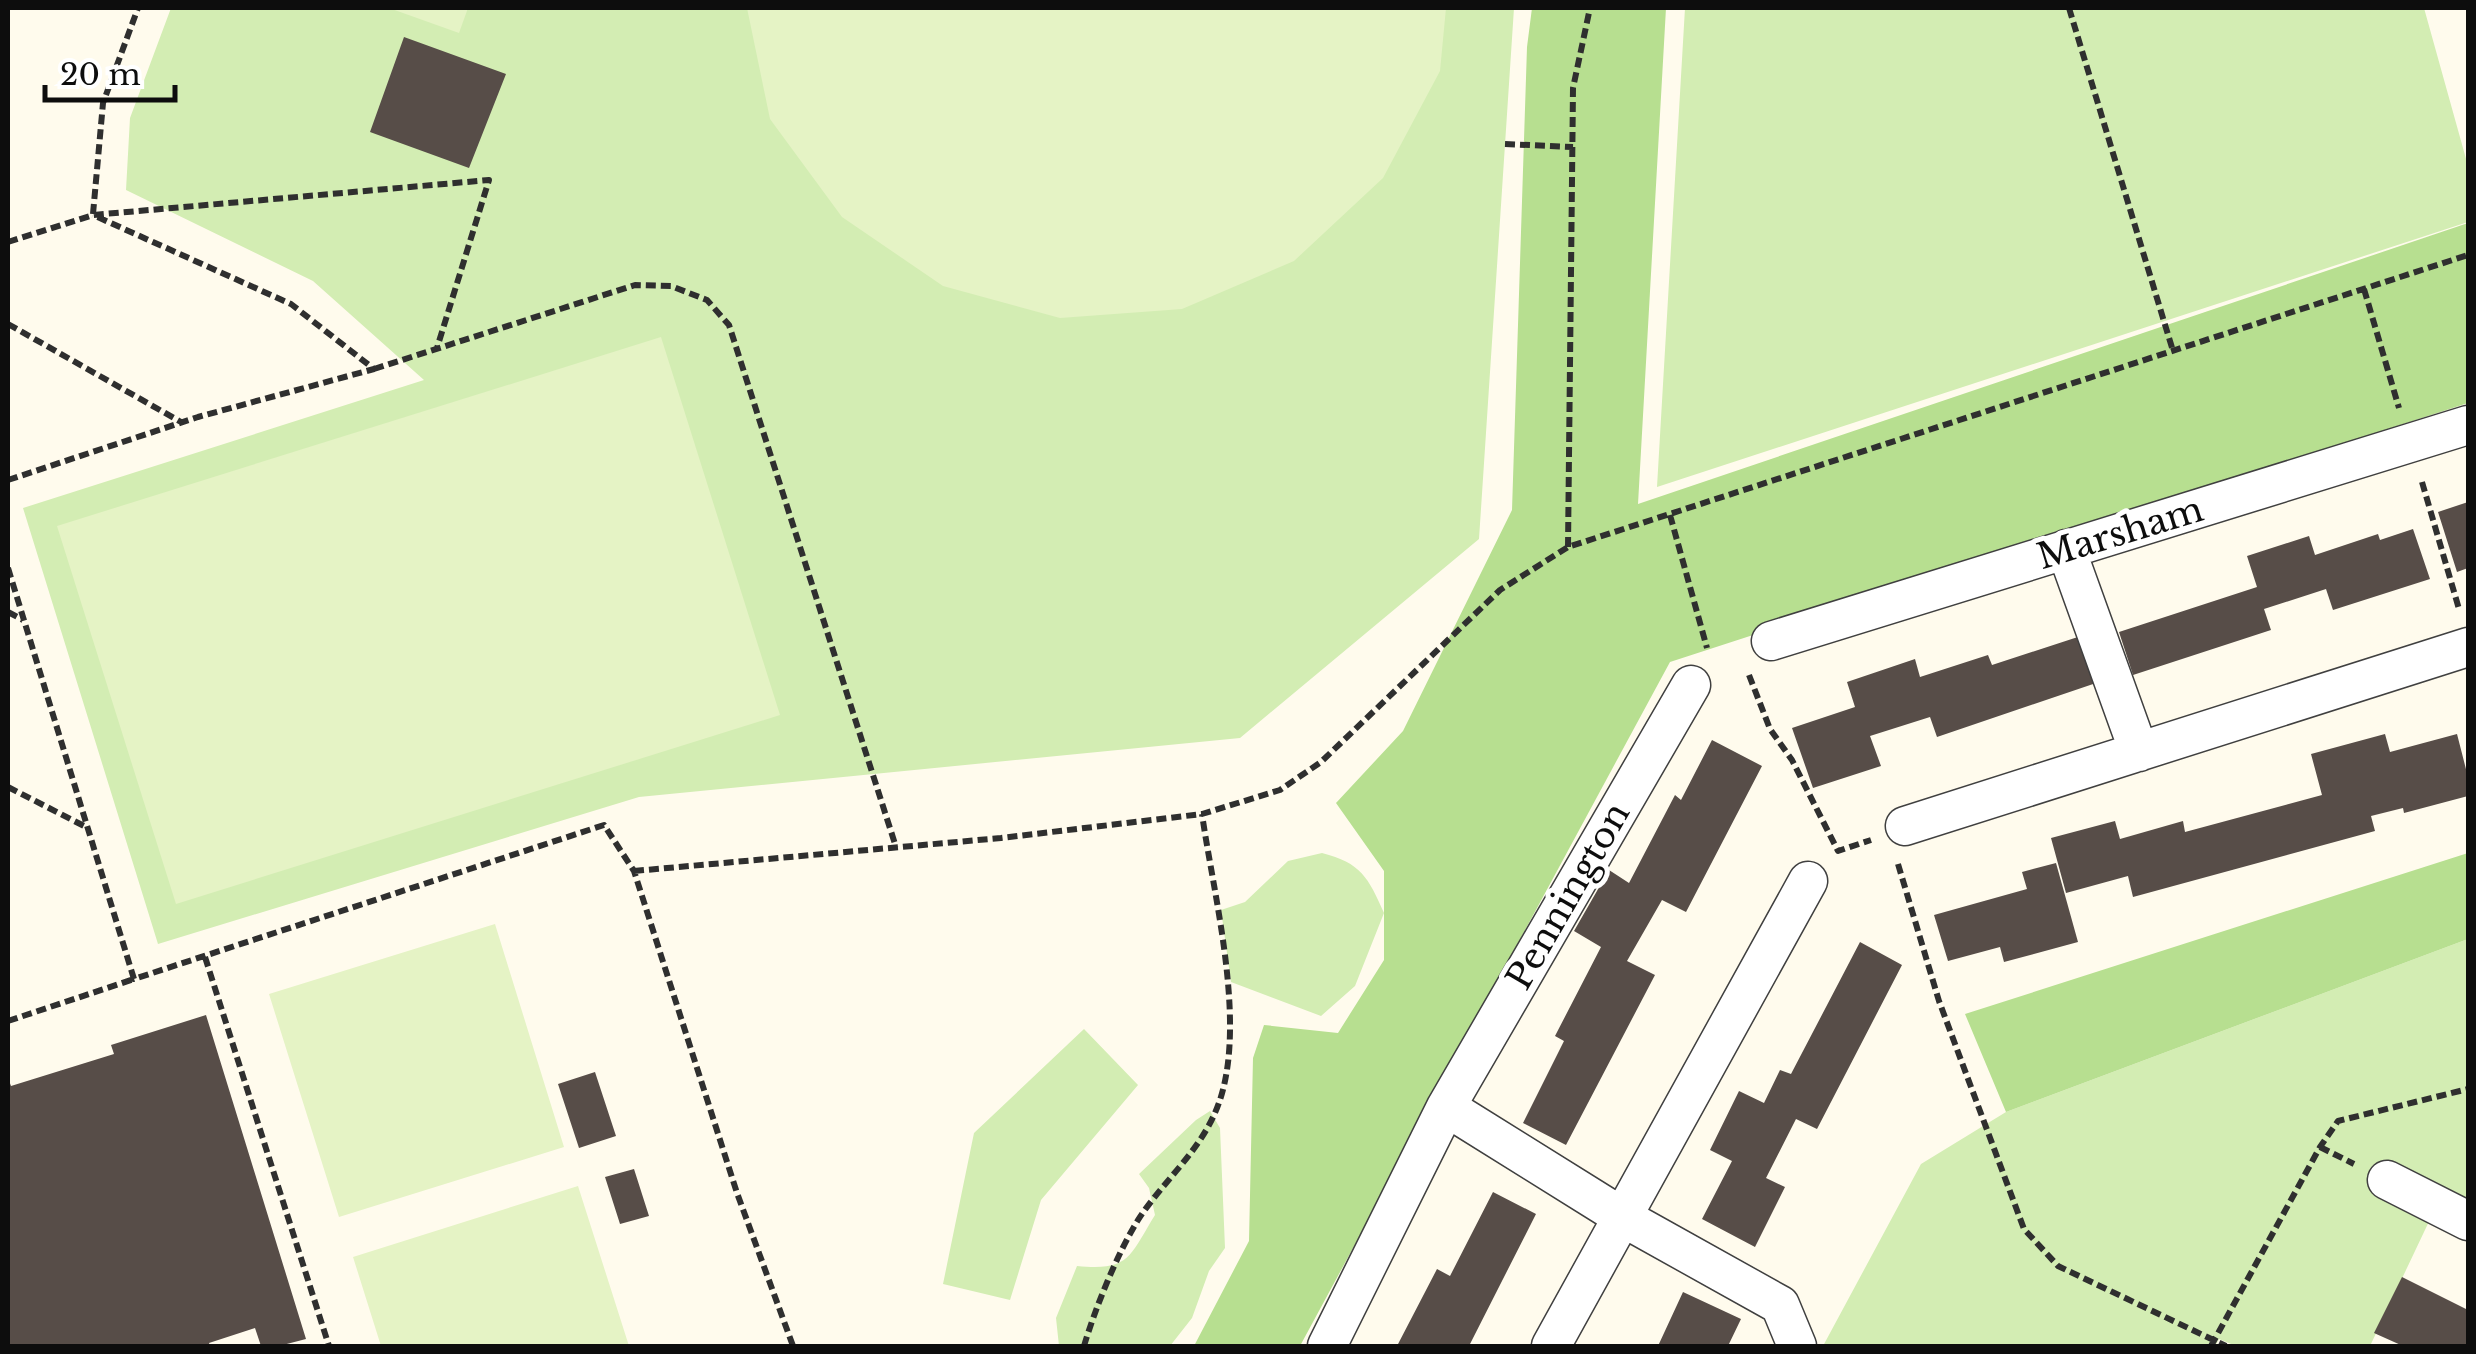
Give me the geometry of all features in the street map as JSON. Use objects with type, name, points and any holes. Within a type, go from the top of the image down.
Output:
[{"type":"street","name":"Marsham","points":[[1771,640],[2468,425]]},
{"type":"street","points":[[2066,550],[2140,752]]},
{"type":"street","points":[[1897,830],[2468,647]]},
{"type":"street","name":"Pennington","points":[[1328,1346],[1446,1107],[1690,686]]},
{"type":"street","points":[[1552,1346],[1808,882]]},
{"type":"street","points":[[1446,1107],[1624,1218],[1780,1305],[1797,1346]]},
{"type":"street","points":[[2387,1180],[2468,1221]]},
{"type":"path","points":[[94,214],[103,103],[138,8]]},
{"type":"path","points":[[1568,547],[1573,88],[1590,8]]},
{"type":"path","points":[[2069,8],[2174,351]]},
{"type":"path","points":[[1505,144],[1573,146]]},
{"type":"path","points":[[8,242],[94,214],[489,180],[437,349]]},
{"type":"path","points":[[94,214],[290,304],[374,369]]},
{"type":"path","points":[[634,871],[896,848],[1202,814],[1280,790],[1320,762],[1500,590],[1568,547],[2468,255]]},
{"type":"path","points":[[8,480],[182,422],[374,369],[635,285],[670,286],[707,300],[729,325],[896,848]]},
{"type":"path","points":[[8,324],[182,422]]},
{"type":"path","points":[[1670,515],[1711,661],[1690,686]]},
{"type":"path","points":[[8,568],[134,979]]},
{"type":"path","points":[[8,612],[23,620]]},
{"type":"path","points":[[1771,640],[1740,651],[1770,729],[1792,760],[1838,851],[1897,830],[1939,1001],[2024,1229],[2058,1266],[2212,1344],[2226,1346]]},
{"type":"path","points":[[8,786],[88,828]]},
{"type":"path","points":[[1084,1346],[1092,1318],[1138,1221],[1177,1174],[1215,1114],[1229,1057],[1229,997],[1202,814]]},
{"type":"path","points":[[8,1021],[604,825],[634,871],[737,1193],[793,1346]]},
{"type":"path","points":[[204,958],[329,1346]]},
{"type":"path","points":[[2212,1344],[2338,1121],[2468,1089]]},
{"type":"green space","points":[[171,8],[1514,8],[1479,539],[1240,738],[639,797],[158,944],[23,508],[424,380],[313,281],[126,190],[130,118]]},
{"type":"green space","points":[[389,8],[468,8],[459,33]]},
{"type":"green space","points":[[747,8],[1446,8],[1440,71],[1383,178],[1294,261],[1182,309],[1060,318],[943,286],[842,217],[770,119]]},
{"type":"green space","points":[[1532,8],[1666,8],[1638,504],[2468,223],[2468,403],[1670,662],[1300,1346],[1194,1346],[1249,1241],[1253,1058],[1264,1025],[1338,1033],[1384,960],[1384,871],[1336,803],[1403,731],[1512,510],[1527,47]]},
{"type":"green space","points":[[1685,8],[2424,8],[2468,166],[2468,222],[1657,487]]},
{"type":"green space","points":[[661,337],[780,715],[176,904],[57,526]]},
{"type":"green space","points":[[1322,853],[1362,873],[1384,913],[1355,986],[1321,1016],[1231,982],[1221,910],[1245,902],[1288,861]]},
{"type":"green space","points":[[2468,853],[2468,939],[2006,1112],[1965,1014]]},
{"type":"green space","points":[[495,924],[564,1147],[339,1217],[269,994]]},
{"type":"green space","points":[[2468,939],[2468,1206],[2442,1194],[2370,1346],[2236,1346],[2219,1339],[2215,1346],[1823,1346],[1921,1164],[2006,1112]]},
{"type":"green space","points":[[1084,1029],[1138,1085],[1041,1200],[1010,1300],[943,1284],[974,1133]]},
{"type":"green space","points":[[1210,1111],[1220,1128],[1225,1248],[1209,1271],[1192,1318],[1170,1346],[1059,1346],[1056,1318],[1077,1266],[1108,1266],[1133,1251],[1155,1215],[1149,1188],[1139,1174]]},
{"type":"green space","points":[[578,1186],[629,1346],[381,1346],[353,1257]]},
{"type":"building","points":[[404,37],[506,74],[469,168],[370,132]]},
{"type":"building","points":[[2468,502],[2468,568],[2457,572],[2438,512]]},
{"type":"building","points":[[2413,529],[2430,579],[2333,610],[2326,589],[2264,609],[2271,630],[2133,675],[2119,632],[2257,587],[2247,556],[2309,536],[2315,555],[2378,534],[2380,540]]},
{"type":"building","points":[[2087,634],[2102,681],[1937,737],[1930,717],[1870,736],[1881,766],[1813,788],[1792,728],[1855,707],[1847,682],[1915,659],[1920,677],[1988,655],[1992,665]]},
{"type":"building","points":[[2385,734],[2390,752],[2457,734],[2468,777],[2468,796],[2404,813],[2403,808],[2371,816],[2375,831],[2133,897],[2128,876],[2066,893],[2051,838],[2115,821],[2120,839],[2183,821],[2185,832],[2322,795],[2311,754]]},
{"type":"building","points":[[1712,740],[1762,766],[1686,912],[1662,900],[1627,961],[1655,975],[1566,1145],[1523,1123],[1564,1041],[1555,1036],[1601,947],[1574,931],[1609,870],[1629,883],[1675,795],[1681,800]]},
{"type":"building","points":[[2056,863],[2078,942],[2004,962],[2000,947],[1948,961],[1934,915],[2027,889],[2022,872]]},
{"type":"building","points":[[1860,942],[1902,965],[1817,1129],[1796,1119],[1766,1178],[1785,1187],[1755,1247],[1702,1219],[1732,1161],[1710,1150],[1739,1091],[1764,1103],[1780,1070],[1791,1074]]},
{"type":"building","points":[[206,1015],[306,1339],[261,1346],[255,1328],[209,1343],[210,1346],[8,1346],[8,1078],[11,1086],[114,1054],[111,1045]]},
{"type":"building","points":[[595,1072],[616,1136],[579,1148],[558,1084]]},
{"type":"building","points":[[634,1169],[649,1216],[620,1224],[605,1177]]},
{"type":"building","points":[[1493,1192],[1536,1214],[1469,1346],[1397,1346],[1437,1269],[1450,1276]]},
{"type":"building","points":[[2402,1277],[2468,1310],[2468,1346],[2403,1346],[2374,1333]]},
{"type":"building","points":[[1683,1292],[1741,1319],[1728,1346],[1658,1346]]}]
